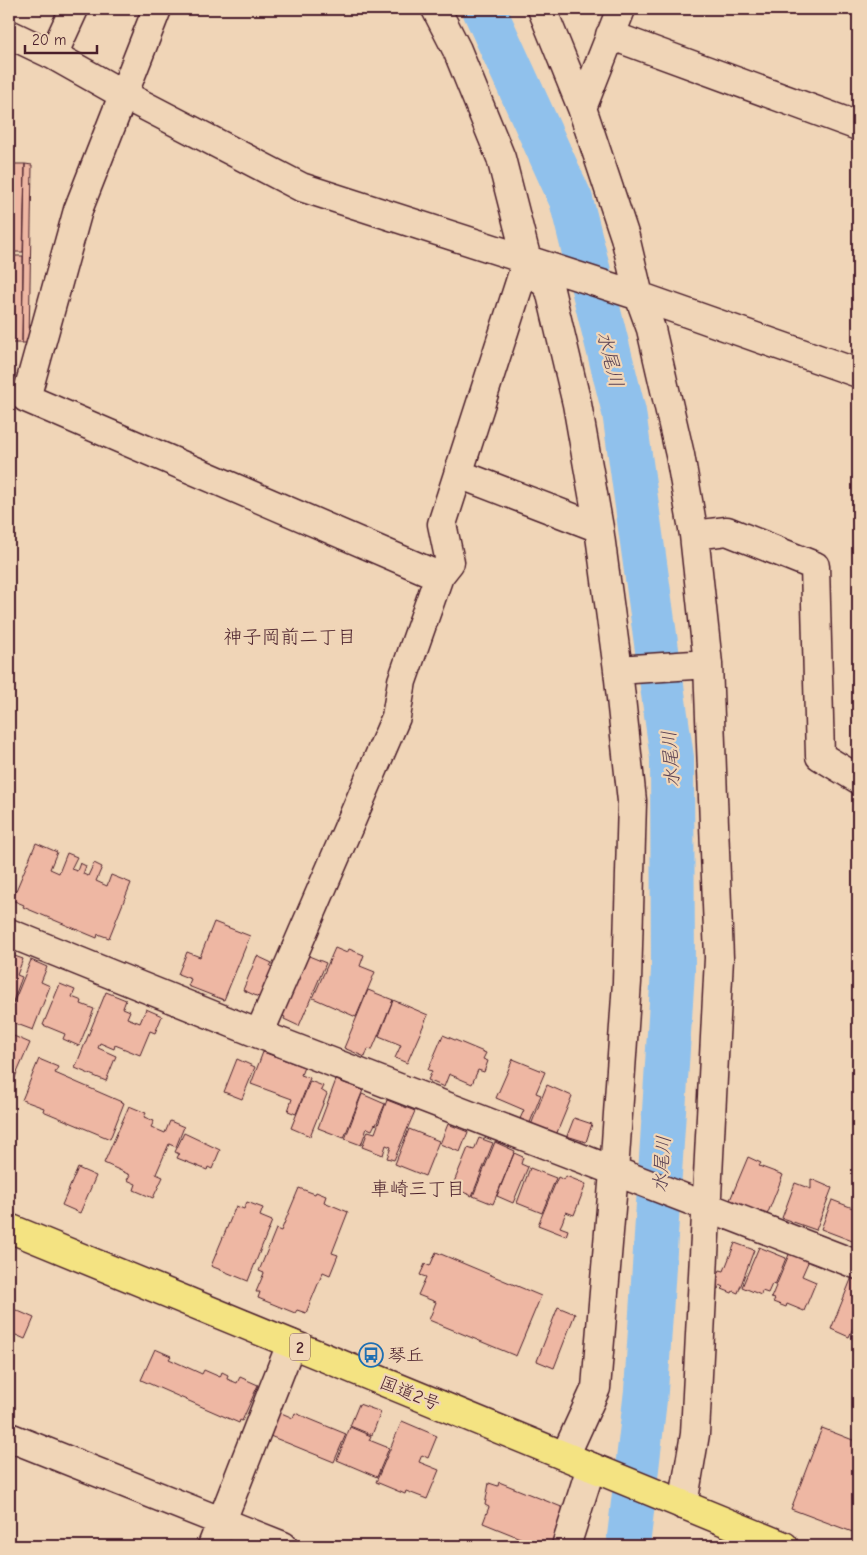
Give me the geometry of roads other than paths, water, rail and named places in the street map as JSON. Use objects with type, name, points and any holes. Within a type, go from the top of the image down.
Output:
[{"type":"highway","name":"国道2号","points":[[9,1228],[784,1546]]},
{"type":"street","points":[[54,55],[74,9]]},
{"type":"street","points":[[157,9],[78,210],[26,398],[439,576]]},
{"type":"street","points":[[436,9],[457,50],[502,158],[527,260],[550,290],[577,404],[599,528],[618,670],[632,801],[627,982],[614,1172],[596,1388],[565,1456]]},
{"type":"street","points":[[542,9],[582,108],[625,237],[639,296],[651,329],[680,455],[694,535],[708,664],[719,958],[708,1208],[695,1434],[683,1505]]},
{"type":"street","points":[[582,108],[621,9]]},
{"type":"street","points":[[9,34],[54,55],[124,95],[301,187],[639,296],[858,373]]},
{"type":"street","points":[[610,36],[858,126]]},
{"type":"street","points":[[259,1034],[396,717],[402,681],[439,576],[450,562],[442,524],[527,260]]},
{"type":"street","points":[[459,474],[599,528]]},
{"type":"street","points":[[694,535],[727,531],[815,566],[820,756],[858,779]]},
{"type":"street","points":[[618,670],[708,664]]},
{"type":"street","points":[[9,933],[259,1034],[858,1265]]},
{"type":"street","points":[[217,1534],[291,1344]]},
{"type":"street","points":[[9,1437],[217,1534],[283,1546]]},
{"type":"street","points":[[566,1546],[590,1467]]},
{"type":"waterway","name":"水尾川","points":[[484,9],[571,200],[624,412],[672,758],[673,971],[646,1391],[629,1537]]},
{"type":"place","name":"琴丘","points":[[371,1355]]},
{"type":"district","name":"神子岡前二丁目","points":[[290,636]]},
{"type":"district","name":"車崎三丁目","points":[[418,1188]]}]
